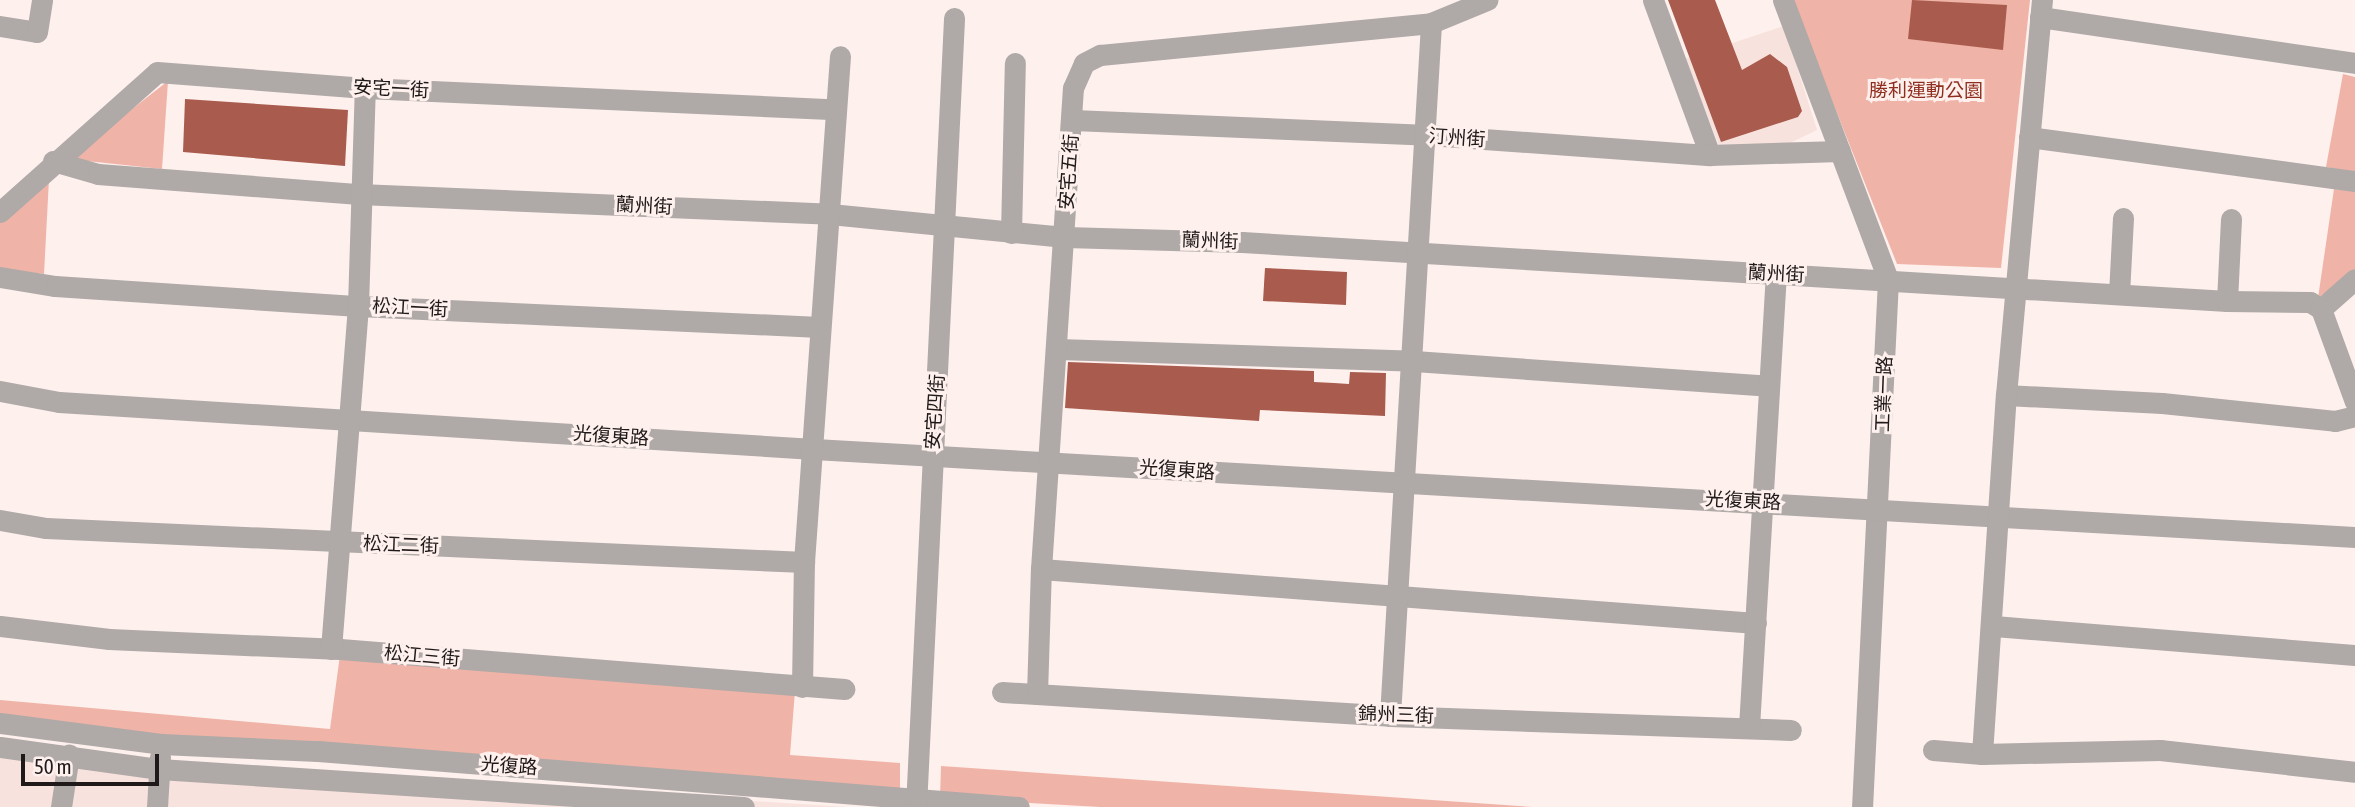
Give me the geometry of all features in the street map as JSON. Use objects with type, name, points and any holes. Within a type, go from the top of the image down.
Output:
[{"type":"street","points":[[0,26],[37,32],[42,0]]},
{"type":"street","name":"安宅五街","points":[[1037,694],[1041,569],[1059,349],[1073,88],[1084,64],[1100,55],[1432,23],[1487,0]]},
{"type":"street","points":[[1653,0],[1710,155]]},
{"type":"street","name":"工業一路","points":[[1783,0],[1888,280],[1863,807]]},
{"type":"street","points":[[1982,754],[1994,626],[2006,395],[2041,9],[2355,63]]},
{"type":"street","name":"安宅四街","points":[[916,804],[932,454],[947,226],[954,18]]},
{"type":"street","points":[[1390,716],[1414,361],[1417,254],[1428,135],[1432,23]]},
{"type":"street","points":[[802,687],[804,562],[814,449],[839,56]]},
{"type":"street","points":[[1011,233],[1015,62]]},
{"type":"street","name":"安宅一街","points":[[0,212],[53,161],[157,72],[365,88],[836,109]]},
{"type":"street","points":[[331,649],[358,306],[359,194],[365,88]]},
{"type":"street","name":"汀州街","points":[[1073,120],[1428,135],[1710,155],[1840,151]]},
{"type":"street","points":[[2029,136],[2355,181]]},
{"type":"street","name":"蘭州街","points":[[53,161],[98,174],[359,194],[830,214],[1065,237],[1242,242],[2016,286],[2227,301],[2310,302],[2321,309]]},
{"type":"street","points":[[2119,293],[2123,218]]},
{"type":"street","points":[[2227,301],[2231,219]]},
{"type":"street","points":[[1749,727],[1776,274]]},
{"type":"street","name":"松江一街","points":[[0,277],[55,286],[358,306],[820,327]]},
{"type":"street","points":[[2355,279],[2321,309],[2355,402]]},
{"type":"street","points":[[1059,349],[1414,361],[1768,386]]},
{"type":"street","name":"光復東路","points":[[0,391],[59,402],[350,418],[814,449],[1049,461],[1405,485],[1879,507],[2355,537]]},
{"type":"street","points":[[2006,395],[2162,403],[2335,421],[2355,416]]},
{"type":"street","name":"松江二街","points":[[0,520],[46,528],[804,562]]},
{"type":"street","points":[[1041,569],[1756,623]]},
{"type":"street","name":"松江三街","points":[[0,626],[109,639],[331,649],[844,689]]},
{"type":"street","points":[[1994,626],[2355,655]]},
{"type":"street","name":"錦州三街","points":[[1002,692],[1390,716],[1791,730]]},
{"type":"street","name":"光復路","points":[[0,723],[161,744],[606,774],[916,804],[1018,807]]},
{"type":"street","points":[[157,807],[161,744]]},
{"type":"street","name":"光復路","points":[[0,747],[159,769],[552,799],[744,807]]},
{"type":"street","points":[[1933,750],[1982,754],[2160,750],[2355,772]]},
{"type":"street","points":[[61,807],[69,755]]},
{"type":"street","points":[[605,802],[606,774]]},
{"type":"shaded area","points":[[1784,26],[1817,130],[1786,145],[1721,150],[1684,59]]},
{"type":"shaded area","points":[[0,739],[166,763],[846,807],[0,807]]},
{"type":"green space","name":"勝利運動公園","points":[[1792,0],[2030,0],[2001,268],[1897,264]]},
{"type":"green space","points":[[2343,74],[2355,77],[2355,173],[2326,167]]},
{"type":"green space","points":[[168,81],[162,169],[68,159]]},
{"type":"green space","points":[[49,179],[44,274],[0,269],[0,223]]},
{"type":"green space","points":[[2334,189],[2355,191],[2355,270],[2318,298]]},
{"type":"green space","points":[[340,655],[795,691],[790,755],[900,763],[900,791],[160,740],[0,718],[0,700],[330,729]]},
{"type":"green space","points":[[941,766],[1532,807],[1100,807],[940,798]]},
{"type":"building","points":[[1668,0],[1715,0],[1742,70],[1770,54],[1787,67],[1802,111],[1798,117],[1721,142]]},
{"type":"building","points":[[1912,0],[2007,5],[2003,50],[1908,39]]},
{"type":"building","points":[[185,99],[348,110],[345,166],[183,152]]},
{"type":"building","points":[[1265,268],[1347,272],[1346,305],[1263,301]]},
{"type":"building","points":[[1068,362],[1314,371],[1314,382],[1349,384],[1350,372],[1386,373],[1385,416],[1260,410],[1259,421],[1065,408]]}]
